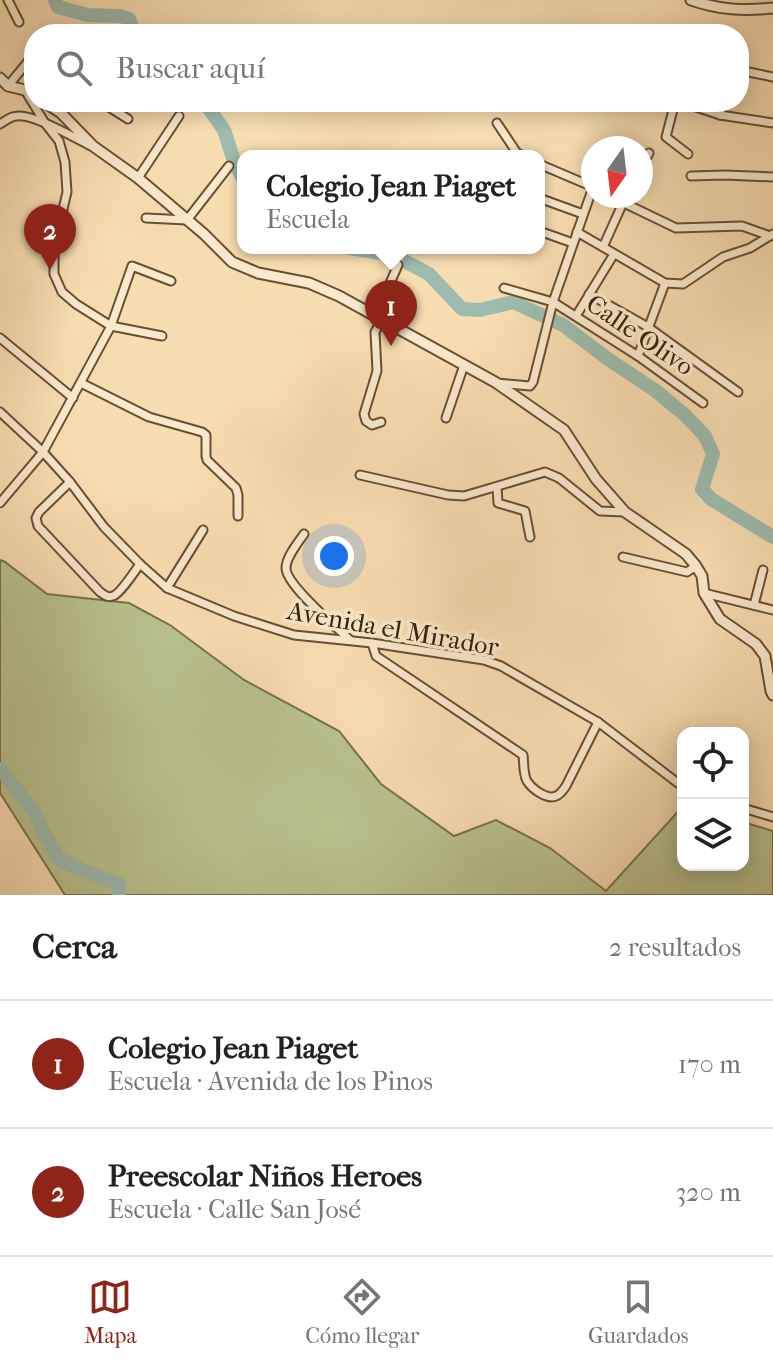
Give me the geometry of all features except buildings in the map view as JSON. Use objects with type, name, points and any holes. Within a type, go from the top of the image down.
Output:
[{"type":"street","points":[[8,0],[19,22]]},
{"type":"street","points":[[691,0],[712,7],[749,11],[773,8]]},
{"type":"street","points":[[8,86],[24,66]]},
{"type":"street","points":[[749,72],[773,77]]},
{"type":"street","points":[[0,78],[8,86],[24,91]]},
{"type":"street","points":[[39,112],[59,141],[65,162],[67,192],[54,247],[54,274],[62,292],[111,326],[162,336]]},
{"type":"street","points":[[117,112],[128,119]]},
{"type":"street","points":[[675,112],[666,137],[688,154]]},
{"type":"street","points":[[710,112],[773,123]]},
{"type":"street","points":[[61,113],[93,146]]},
{"type":"street","points":[[0,124],[19,115],[45,123],[93,146],[138,178],[232,262],[258,273],[309,283],[339,296],[495,382],[564,430],[596,479],[625,512],[686,554],[696,566],[702,576],[704,593],[720,619],[769,655],[773,695]]},
{"type":"street","points":[[138,178],[179,116]]},
{"type":"street","points":[[497,123],[515,150]]},
{"type":"street","points":[[187,220],[229,166]]},
{"type":"street","points":[[545,167],[581,182]]},
{"type":"street","points":[[691,176],[773,177]]},
{"type":"street","points":[[545,200],[583,214]]},
{"type":"street","points":[[495,382],[530,386],[533,382],[554,300],[585,208]]},
{"type":"street","points":[[603,247],[621,208]]},
{"type":"street","points":[[640,208],[676,228],[742,226],[771,235]]},
{"type":"street","points":[[146,218],[187,220]]},
{"type":"street","points":[[577,232],[665,283],[683,284],[723,257],[750,248],[771,235]]},
{"type":"street","points":[[545,233],[573,243]]},
{"type":"street","points":[[576,316],[614,254]]},
{"type":"street","points":[[381,422],[372,425],[366,421],[364,414],[377,371],[375,332],[378,318],[398,265]]},
{"type":"street","points":[[0,503],[43,452],[111,326],[132,266],[171,281]]},
{"type":"street","points":[[638,356],[665,283]]},
{"type":"street","name":"Calle Olivo","points":[[504,288],[554,300],[703,403]]},
{"type":"street","points":[[589,294],[648,327],[738,392]]},
{"type":"street","points":[[0,338],[73,398]]},
{"type":"street","points":[[446,418],[464,365]]},
{"type":"street","points":[[81,383],[149,417],[206,435],[207,460],[236,488],[238,516]]},
{"type":"street","name":"Avenida el Mirador","points":[[0,412],[43,452],[104,527],[167,588],[234,616],[294,635],[372,643],[484,660],[501,666],[598,722],[677,782]]},
{"type":"street","points":[[360,475],[464,496],[545,472],[559,478],[600,511],[625,512]]},
{"type":"street","points":[[70,482],[39,512],[36,518],[38,526],[107,596],[118,593],[140,564]]},
{"type":"street","points":[[497,487],[498,503],[525,511],[530,537]]},
{"type":"street","points":[[167,588],[203,530]]},
{"type":"street","points":[[304,534],[286,563],[286,571],[290,580],[324,617],[350,640]]},
{"type":"street","points":[[623,557],[687,572],[696,566]]},
{"type":"street","points":[[754,605],[763,570]]},
{"type":"street","points":[[704,593],[773,610]]},
{"type":"street","points":[[372,643],[376,656],[523,755],[525,779],[547,796],[558,795],[566,786],[598,722]]},
{"type":"street","points":[[749,810],[773,817]]},
{"type":"green space","points":[[0,560],[47,594],[129,603],[170,625],[244,680],[339,731],[381,784],[454,836],[496,820],[550,848],[606,891],[677,813],[677,871],[749,871],[749,824],[773,831],[773,895],[65,895],[0,793]]},
{"type":"waterway","points":[[55,0],[58,7],[88,15],[121,16],[129,19],[131,24]]},
{"type":"waterway","points":[[211,112],[224,130],[237,166]]},
{"type":"waterway","points":[[387,254],[429,274],[462,309],[480,310],[513,302],[563,325],[656,391],[705,436],[713,454],[702,489],[711,499],[773,537]]},
{"type":"waterway","points":[[0,769],[33,810],[59,859],[119,884],[119,895]]},
{"type":"place","name":"Preescolar Niños Heroes","points":[[50,270]]},
{"type":"place","name":"Colegio Jean Piaget","points":[[391,346]]}]
